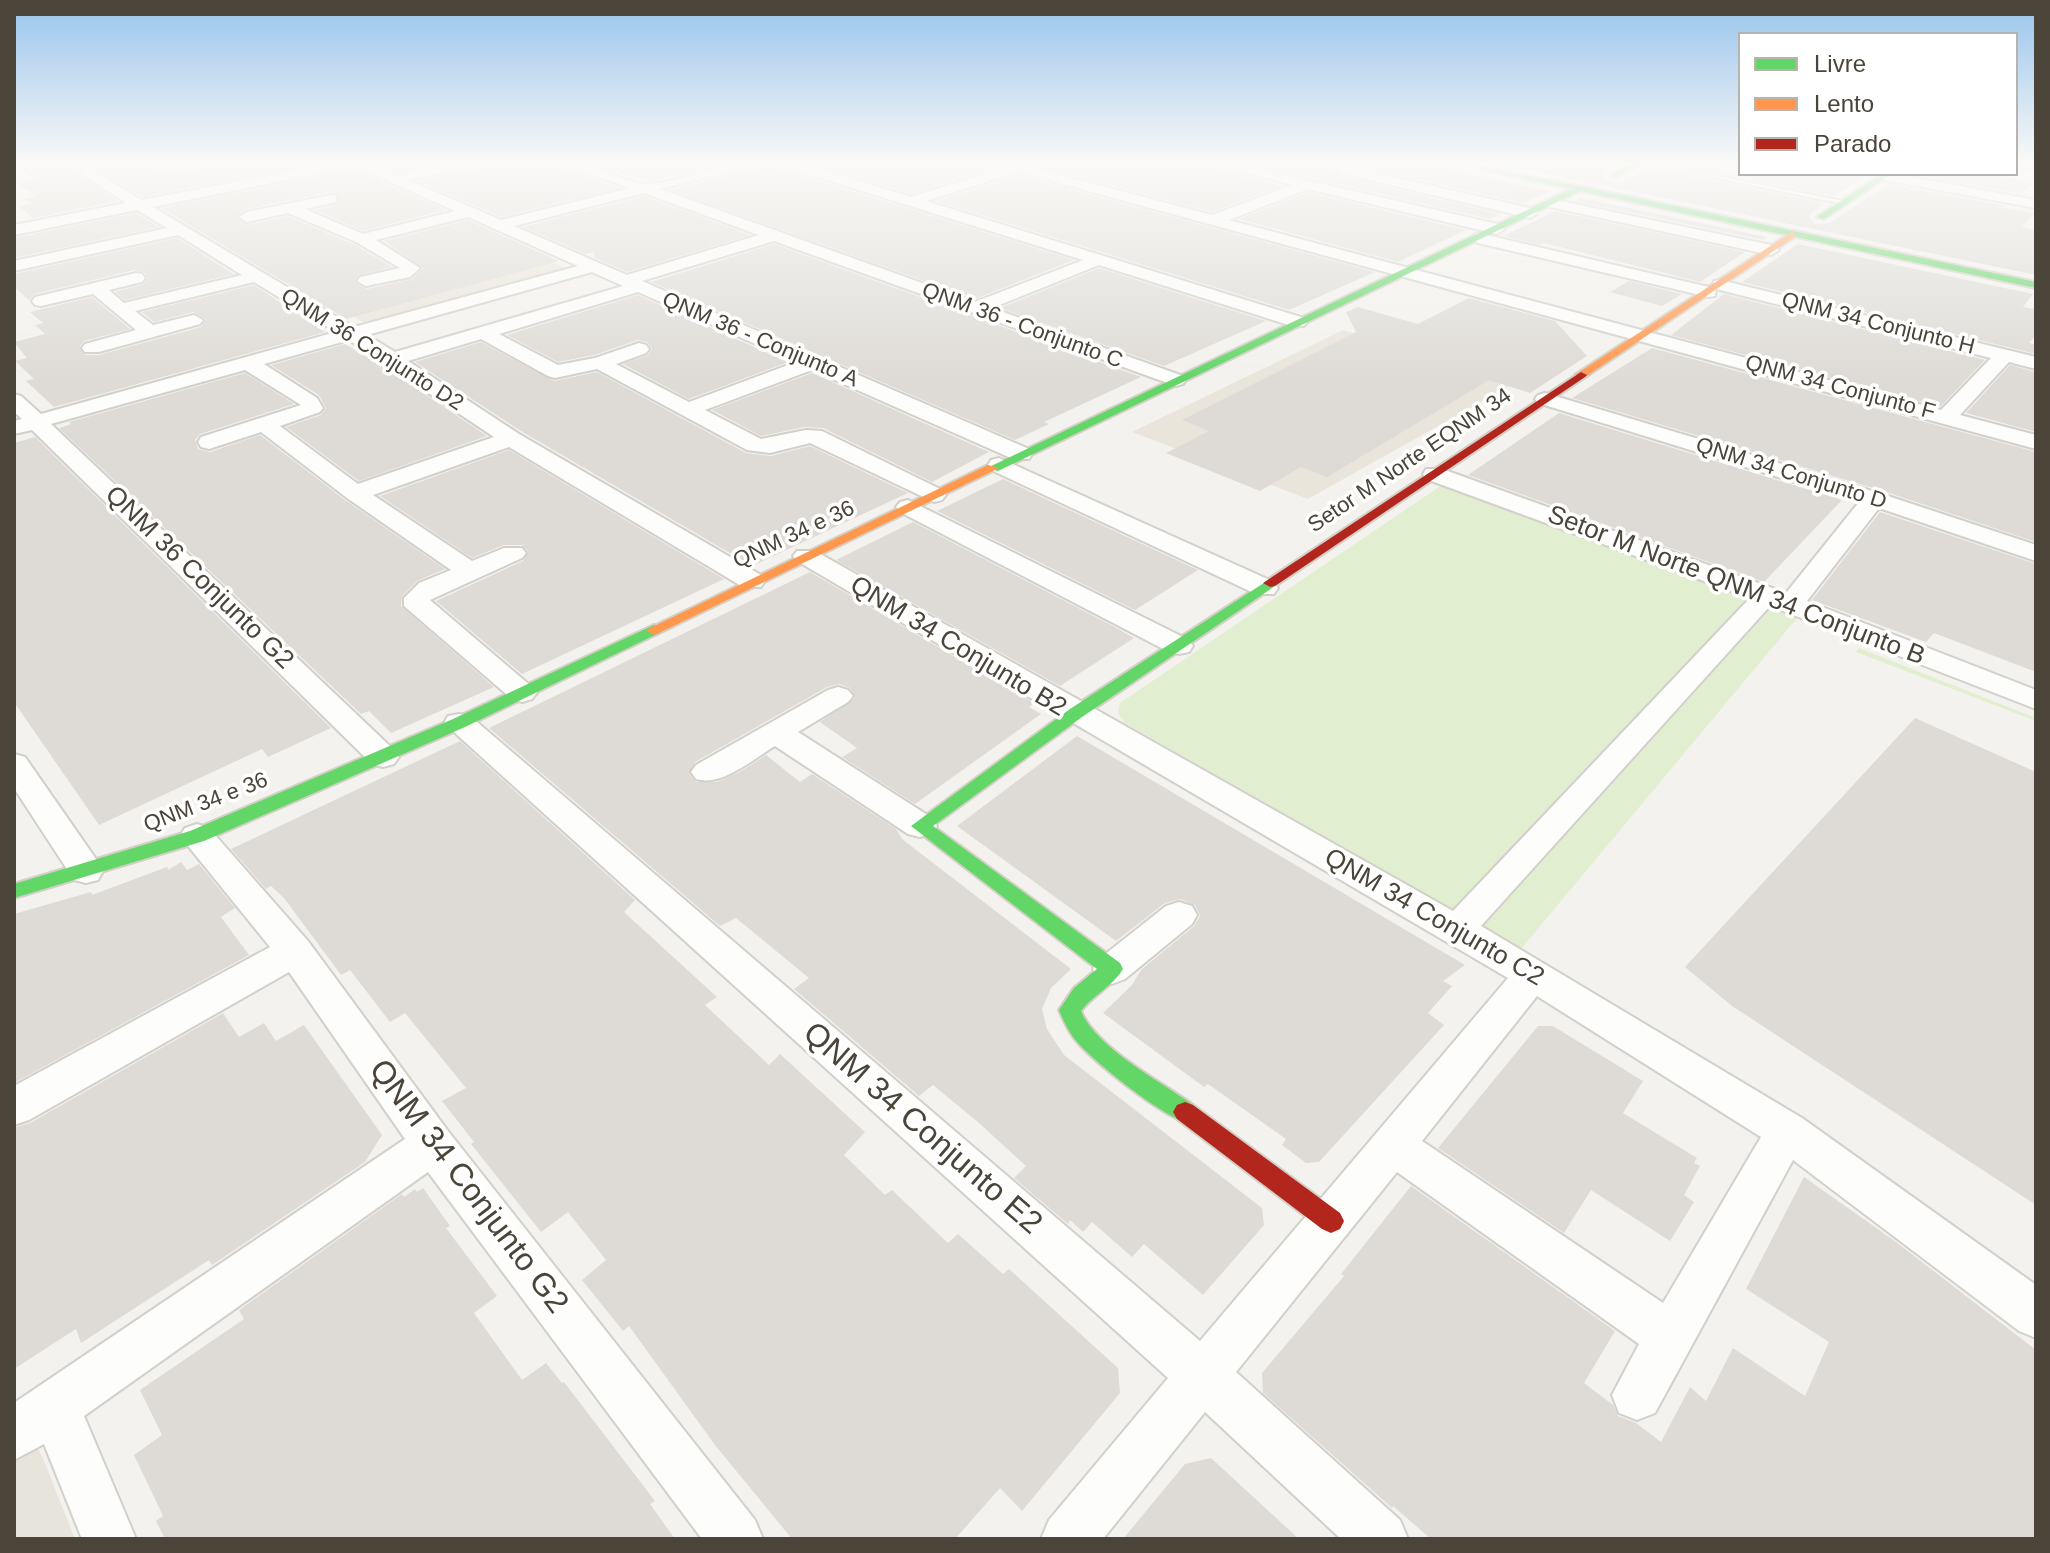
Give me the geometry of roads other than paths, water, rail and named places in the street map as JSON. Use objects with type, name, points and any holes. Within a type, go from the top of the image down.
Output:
[{"type":"street","points":[[14,266],[158,234]]},
{"type":"street","name":"QNM 36 Conjunto D2","points":[[186,234],[393,359],[511,439],[752,581]]},
{"type":"street","points":[[351,234],[412,268],[404,273],[366,281]]},
{"type":"street","points":[[362,239],[380,234]]},
{"type":"street","name":"QNM 36 - Conjunto A","points":[[521,234],[812,363],[1265,588]]},
{"type":"street","name":"QNM 36 - Conjunto C","points":[[770,234],[1176,380]]},
{"type":"street","points":[[1018,234],[1298,322]]},
{"type":"street","name":"QNM 34 Conjunto F","points":[[1269,234],[2036,442]]},
{"type":"street","name":"QNM 34 e 36","points":[[14,891],[197,836],[383,757],[1485,234]]},
{"type":"street","points":[[1698,234],[1771,250]]},
{"type":"street","name":"Setor M Norte EQNM 34","points":[[1076,713],[1792,234]]},
{"type":"street","points":[[1795,234],[2036,285]]},
{"type":"street","points":[[393,359],[484,333],[774,236]]},
{"type":"street","name":"QNM 34 Conjunto H","points":[[1478,238],[1714,288],[2036,363]]},
{"type":"street","points":[[973,309],[1098,260]]},
{"type":"street","points":[[26,425],[592,267]]},
{"type":"street","points":[[121,309],[254,277]]},
{"type":"street","points":[[41,301],[136,278]]},
{"type":"street","points":[[96,288],[150,332]]},
{"type":"street","points":[[92,348],[194,320]]},
{"type":"street","points":[[484,333],[550,371],[565,372],[639,349]]},
{"type":"street","points":[[1946,417],[2005,355]]},
{"type":"street","points":[[209,442],[303,413],[314,405],[248,363]]},
{"type":"street","points":[[600,363],[763,447],[814,436],[934,495]]},
{"type":"street","points":[[690,409],[812,363]]},
{"type":"street","name":"QNM 34 Conjunto D","points":[[1545,399],[1874,499],[2036,553]]},
{"type":"street","name":"QNM 36 Conjunto G2","points":[[14,400],[26,425],[383,757]]},
{"type":"street","points":[[266,425],[355,493],[470,571]]},
{"type":"street","points":[[355,493],[511,439]]},
{"type":"street","name":"Setor M Norte QNM 34 Conjunto B","points":[[1434,474],[1791,604],[2036,700]]},
{"type":"street","points":[[1791,604],[1874,499]]},
{"type":"street","points":[[908,507],[1179,646]]},
{"type":"street","points":[[513,553],[428,589],[417,598],[417,606],[522,693]]},
{"type":"street","name":"QNM 34 Conjunto B2","points":[[806,556],[1076,713],[920,826]]},
{"type":"street","points":[[1467,918],[1758,604]]},
{"type":"street","points":[[707,772],[838,696]]},
{"type":"street","name":"QNM 34 Conjunto C2","points":[[1076,713],[1533,974],[1787,1131],[2036,1314]]},
{"type":"street","name":"QNM 34 Conjunto E2","points":[[459,723],[1202,1375],[1381,1539]]},
{"type":"street","points":[[776,732],[920,826],[1112,969]]},
{"type":"street","points":[[14,764],[86,871]]},
{"type":"street","name":"QNM 34 Conjunto G2","points":[[197,836],[295,951],[433,1144],[736,1539]]},
{"type":"street","points":[[1179,915],[1082,994],[1070,1010],[1071,1020],[1085,1037],[1331,1221]]},
{"type":"street","points":[[14,1107],[295,951]]},
{"type":"street","points":[[1068,1539],[1533,974]]},
{"type":"street","points":[[1637,1395],[1787,1131]]},
{"type":"street","points":[[109,1539],[34,1420],[433,1144]]},
{"type":"street","points":[[1393,1145],[1671,1337]]}]
